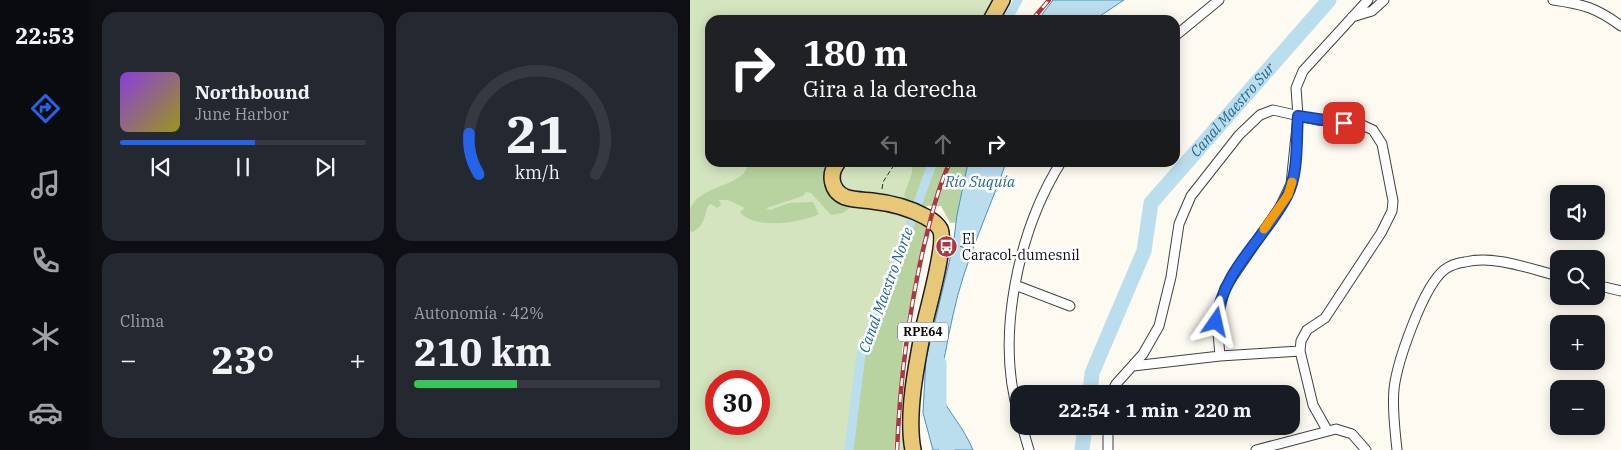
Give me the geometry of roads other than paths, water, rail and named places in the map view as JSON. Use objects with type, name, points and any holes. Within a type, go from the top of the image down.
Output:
[{"type":"main road","points":[[994,15],[1002,0]]},
{"type":"main road","name":"RPE64","points":[[834,167],[832,177],[839,193],[851,198],[910,208],[933,221],[939,228],[942,237],[924,326],[915,384],[912,419],[913,450]]},
{"type":"street","points":[[1180,32],[1219,0]]},
{"type":"street","points":[[1220,356],[1216,322],[1220,300],[1234,272],[1288,195],[1293,172],[1298,116],[1296,88],[1300,75],[1368,0]]},
{"type":"street","points":[[1352,18],[1372,11],[1384,0]]},
{"type":"street","points":[[1553,0],[1583,4],[1606,15],[1621,26]]},
{"type":"street","points":[[1116,385],[1143,354],[1159,326],[1171,277],[1179,224],[1199,184],[1239,135],[1260,115],[1273,110],[1323,121],[1360,124],[1373,130],[1382,144],[1393,201],[1392,211],[1381,233],[1325,318],[1304,334],[1300,351],[1313,405],[1327,430]]},
{"type":"street","points":[[1013,385],[1009,366],[1015,285],[1019,264],[1033,216],[1058,167]]},
{"type":"street","points":[[1396,450],[1394,403],[1401,355],[1410,330],[1433,285],[1443,271],[1464,262],[1480,260],[1504,263],[1550,274]]},
{"type":"street","points":[[1015,285],[1070,306]]},
{"type":"street","points":[[1605,287],[1621,291]]},
{"type":"street","points":[[1133,366],[1220,356],[1300,351]]},
{"type":"street","points":[[1256,450],[1336,429],[1352,434],[1366,450]]},
{"type":"street","points":[[1025,435],[1029,450]]},
{"type":"street","points":[[1108,435],[1108,450]]},
{"type":"water","points":[[1053,0],[1124,0],[1102,15],[1042,15]]},
{"type":"water","name":"Río Suquía","points":[[967,167],[1004,167],[963,276],[937,390],[973,450],[933,450],[923,413],[926,359],[953,246],[957,215]]},
{"type":"waterway","name":"Canal Maestro Norte","points":[[1010,15],[1018,0]]},
{"type":"waterway","name":"Canal Maestro Sur","points":[[1091,385],[1092,373],[1144,251],[1151,203],[1329,0]]},
{"type":"waterway","name":"Canal Maestro Norte","points":[[849,450],[861,355],[931,167]]},
{"type":"waterway","points":[[939,363],[939,422],[947,450]]},
{"type":"waterway","name":"Canal Maestro Sur","points":[[1082,450],[1084,435]]},
{"type":"railway","points":[[1036,15],[1049,0]]},
{"type":"railway","points":[[897,450],[900,399],[913,300],[931,217],[948,167]]},
{"type":"place","name":"El Caracol-dumesnil","points":[[946,247]]}]
